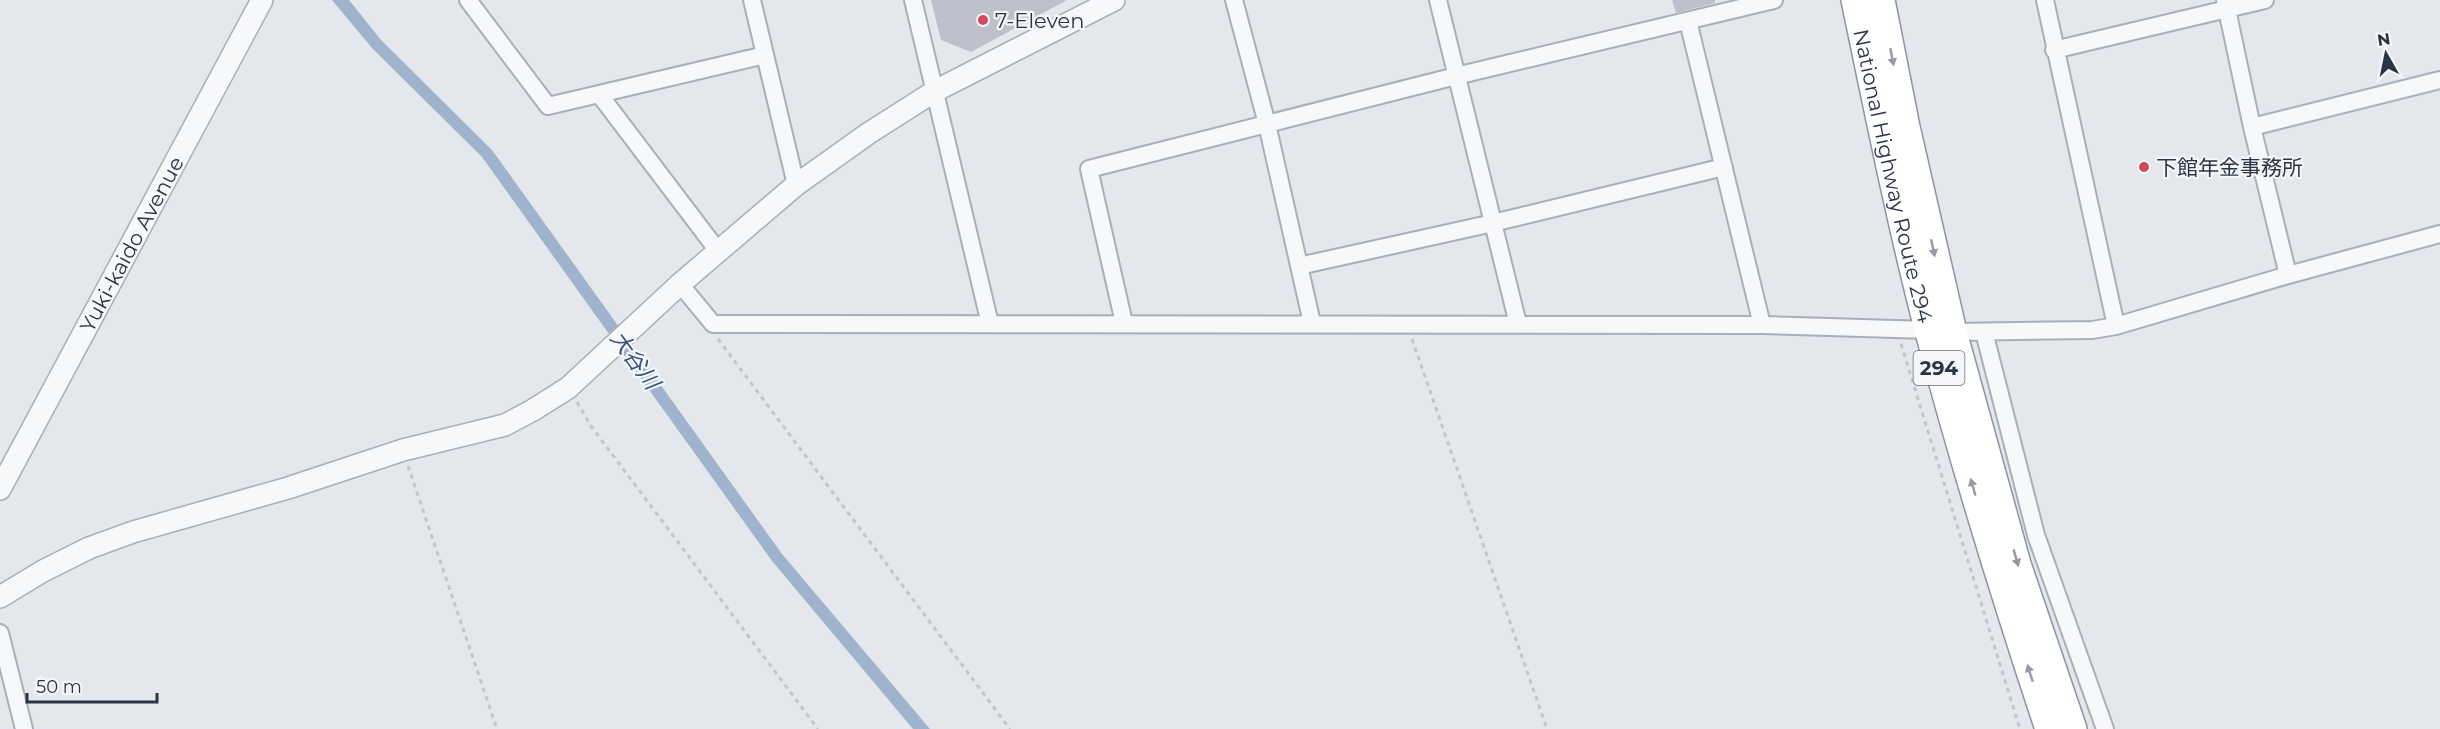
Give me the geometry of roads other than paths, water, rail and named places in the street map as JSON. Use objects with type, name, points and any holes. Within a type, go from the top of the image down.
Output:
[{"type":"highway","name":"National Highway Route 294","points":[[1855,0],[1895,192],[2073,729]]},
{"type":"highway","name":"National Highway Route 294","points":[[1881,0],[1906,127],[1941,331],[1996,571],[2049,729]]},
{"type":"street","name":"Yuki-kaido Avenue","points":[[0,489],[262,0]]},
{"type":"street","points":[[468,0],[548,106],[765,55]]},
{"type":"street","points":[[752,0],[796,185]]},
{"type":"street","points":[[913,0],[990,324]]},
{"type":"street","points":[[1,595],[88,548],[133,532],[288,488],[403,450],[505,425],[550,401],[571,385],[718,251],[796,185],[935,91],[1114,0]]},
{"type":"street","points":[[1234,0],[1267,124],[1312,323]]},
{"type":"street","points":[[1438,0],[1518,324]]},
{"type":"street","points":[[1124,323],[1089,169],[1456,76],[1774,0]]},
{"type":"street","points":[[2045,0],[2054,50],[2116,326]]},
{"type":"street","points":[[2054,50],[2226,5],[2265,0]]},
{"type":"street","points":[[2226,5],[2252,127],[2288,275]]},
{"type":"street","points":[[1688,21],[1762,325]]},
{"type":"street","points":[[2252,127],[2440,80]]},
{"type":"street","points":[[599,94],[718,251]]},
{"type":"street","points":[[1299,266],[1493,223],[1724,167]]},
{"type":"street","points":[[673,291],[713,324],[1312,323],[1408,326],[1762,325],[1984,332],[2092,330],[2116,326],[2288,275],[2440,234]]},
{"type":"street","points":[[1984,332],[2036,535],[2105,729]]},
{"type":"street","points":[[0,633],[24,729]]},
{"type":"water","name":"大谷川","points":[[332,0],[349,0],[381,40],[492,150],[782,554],[930,729],[913,729],[772,561],[482,157],[372,48]]},
{"type":"place","name":"7-Eleven","points":[[983,20]]},
{"type":"place","name":"下館年金事務所","points":[[2144,167]]}]
